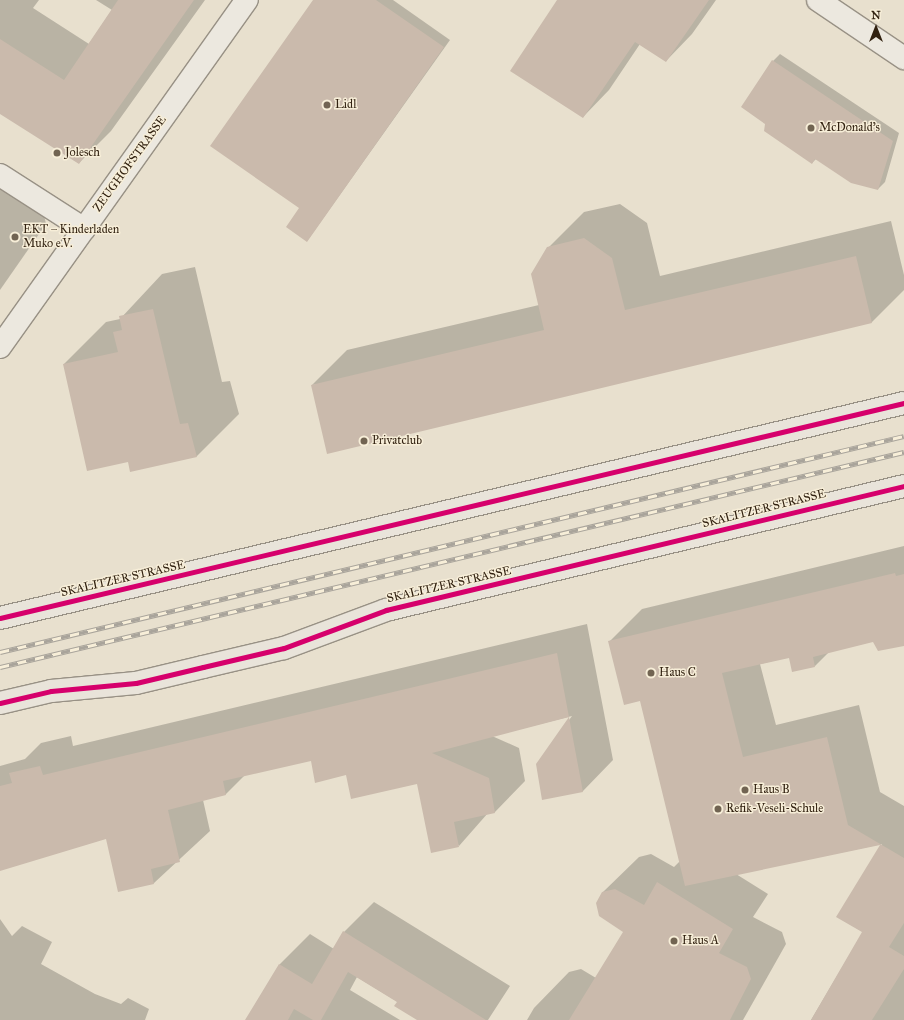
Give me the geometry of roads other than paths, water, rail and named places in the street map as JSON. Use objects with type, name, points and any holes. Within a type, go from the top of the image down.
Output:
[{"type":"main road","name":"SKALITZER STRASSE","points":[[0,618],[904,403]]},
{"type":"main road","name":"SKALITZER STRASSE","points":[[0,703],[51,691],[136,683],[289,646],[386,610],[904,486]]},
{"type":"street","name":"ZEUGHOFSTRASSE","points":[[0,347],[247,0]]},
{"type":"street","points":[[818,0],[904,58]]},
{"type":"street","points":[[0,175],[84,229]]},
{"type":"railway","points":[[0,652],[904,436]]},
{"type":"railway","points":[[0,667],[904,452]]},
{"type":"place","name":"Lidl","points":[[327,105]]},
{"type":"place","name":"McDonald's","points":[[811,128]]},
{"type":"place","name":"Jolesch","points":[[57,153]]},
{"type":"place","name":"EKT – Kinderladen Muko e.V.","points":[[15,237]]},
{"type":"place","name":"Privatclub","points":[[364,441]]},
{"type":"place","name":"Haus C","points":[[651,673]]},
{"type":"place","name":"Haus B","points":[[745,790]]},
{"type":"place","name":"Refik-Veseli-Schule","points":[[718,809]]},
{"type":"place","name":"Haus A","points":[[674,941]]}]
